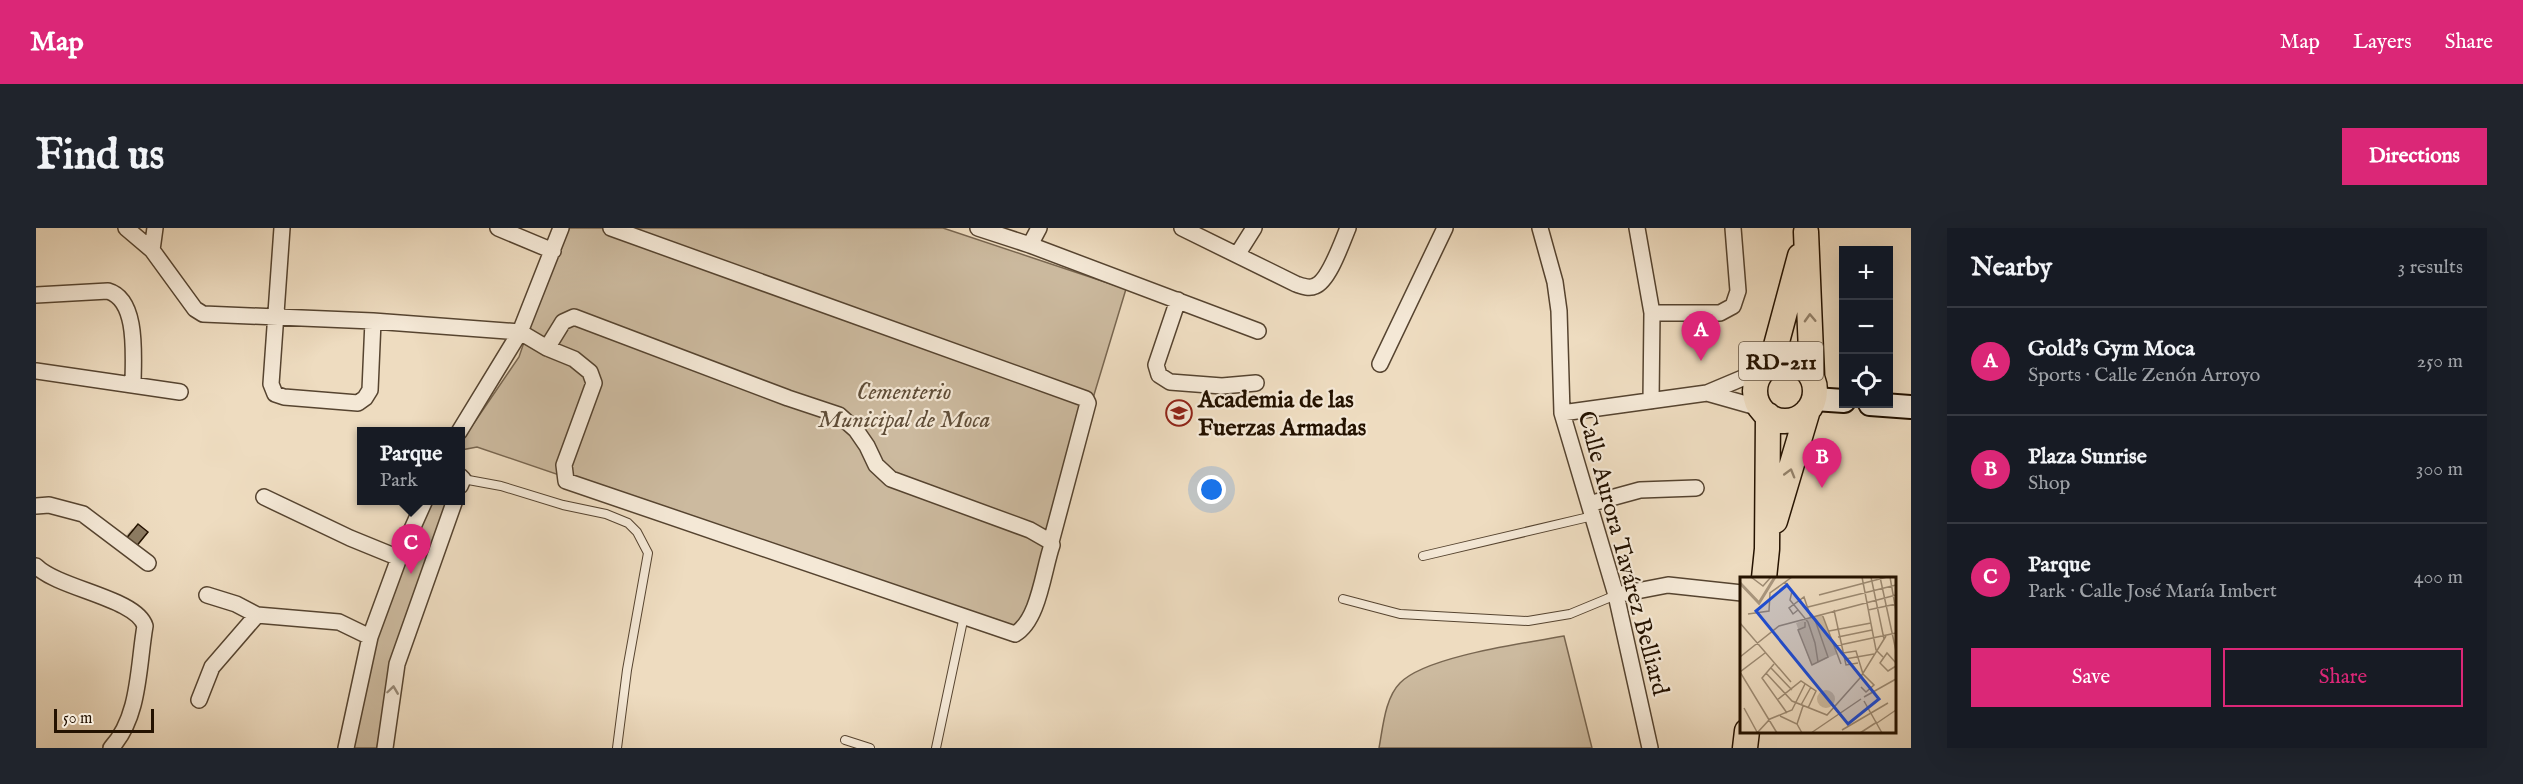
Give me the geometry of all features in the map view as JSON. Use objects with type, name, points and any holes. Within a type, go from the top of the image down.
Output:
[{"type":"main road","name":"RD-211","points":[[1767,366],[1782,360],[1804,367],[1811,395],[1800,417],[1778,420],[1764,412],[1756,399],[1755,388],[1767,366],[1807,230]]},
{"type":"main road","name":"RD-211","points":[[1767,549],[1811,395],[1807,230]]},
{"type":"main road","name":"RD-211","points":[[1764,412],[1767,549],[1764,577]]},
{"type":"main road","points":[[1745,748],[1747,733]]},
{"type":"street","points":[[126,228],[153,250],[195,309],[202,314],[373,321],[520,332],[547,348],[574,359],[590,372],[594,383],[564,465],[566,481],[1015,634],[1025,629],[1031,618],[1052,545],[1088,403],[1086,399],[611,228]]},
{"type":"street","points":[[153,250],[155,228]]},
{"type":"street","points":[[282,228],[271,384],[275,394],[284,397],[358,403],[365,399],[370,390],[373,321]]},
{"type":"street","points":[[498,228],[553,250]]},
{"type":"street","points":[[462,427],[520,332],[561,228]]},
{"type":"street","points":[[978,228],[1030,244],[1258,331]]},
{"type":"street","points":[[1030,244],[1039,228]]},
{"type":"street","points":[[1182,228],[1296,284],[1315,286],[1324,279],[1330,269],[1348,228]]},
{"type":"street","points":[[1237,255],[1254,228]]},
{"type":"street","points":[[1380,364],[1445,228]]},
{"type":"street","name":"Calle Aurora Tavárez Belliard","points":[[1540,228],[1555,282],[1562,413],[1616,595],[1650,748]]},
{"type":"street","points":[[1637,228],[1652,313],[1651,401]]},
{"type":"street","points":[[1652,313],[1720,313],[1733,306],[1738,291],[1733,228]]},
{"type":"street","points":[[36,294],[108,291],[117,294],[123,300],[133,333],[133,385]]},
{"type":"street","points":[[1178,300],[1156,364],[1159,375],[1170,382],[1221,386],[1256,383]]},
{"type":"street","points":[[547,348],[563,322],[574,317],[776,394],[839,415],[856,430],[876,465],[891,479],[1030,530],[1051,542]]},
{"type":"street","points":[[1562,413],[1707,393],[1767,366]]},
{"type":"street","points":[[36,371],[180,392]]},
{"type":"street","points":[[1707,393],[1764,412]]},
{"type":"street","points":[[1811,395],[1839,400]]},
{"type":"street","points":[[1893,406],[1911,407]]},
{"type":"street","points":[[1591,510],[1640,490],[1696,488]]},
{"type":"street","points":[[264,497],[399,558]]},
{"type":"street","points":[[36,506],[50,505],[83,514],[148,563]]},
{"type":"street","points":[[346,748],[370,637],[399,558],[422,505]]},
{"type":"street","points":[[385,748],[397,664],[455,505]]},
{"type":"street","points":[[36,566],[49,577],[130,609],[142,618],[145,626],[131,712],[127,726],[111,748]]},
{"type":"street","points":[[1616,595],[1668,585],[1740,593]]},
{"type":"street","points":[[207,595],[236,604],[257,615],[339,622],[370,637]]},
{"type":"street","points":[[198,700],[212,667],[257,615]]},
{"type":"lane","points":[[465,482],[501,486],[563,505],[606,514],[628,523],[637,532],[648,553],[627,670],[617,748]]},
{"type":"lane","points":[[1423,556],[1591,510]]},
{"type":"lane","points":[[1343,599],[1400,614],[1528,621],[1570,614],[1616,595]]},
{"type":"lane","points":[[936,748],[964,616]]},
{"type":"lane","points":[[845,740],[870,748]]},
{"type":"green space","name":"Cementerio Municipal de Moca","points":[[563,228],[943,228],[1126,289],[1022,633],[477,447],[465,449],[465,436],[519,357]]},
{"type":"green space","points":[[426,505],[447,505],[391,661],[377,748],[351,748],[372,653]]},
{"type":"green space","points":[[1564,636],[1592,748],[1379,748],[1385,713],[1391,697],[1400,683],[1413,674],[1453,658]]},
{"type":"building","points":[[138,524],[148,532],[135,548],[125,540]]},
{"type":"place","name":"Gold's Gym Moca","points":[[1701,361]]},
{"type":"place","name":"Academia de las Fuerzas Armadas","points":[[1179,413]]},
{"type":"place","name":"Plaza Sunrise","points":[[1822,488]]},
{"type":"place","name":"Parque","points":[[411,574]]}]
